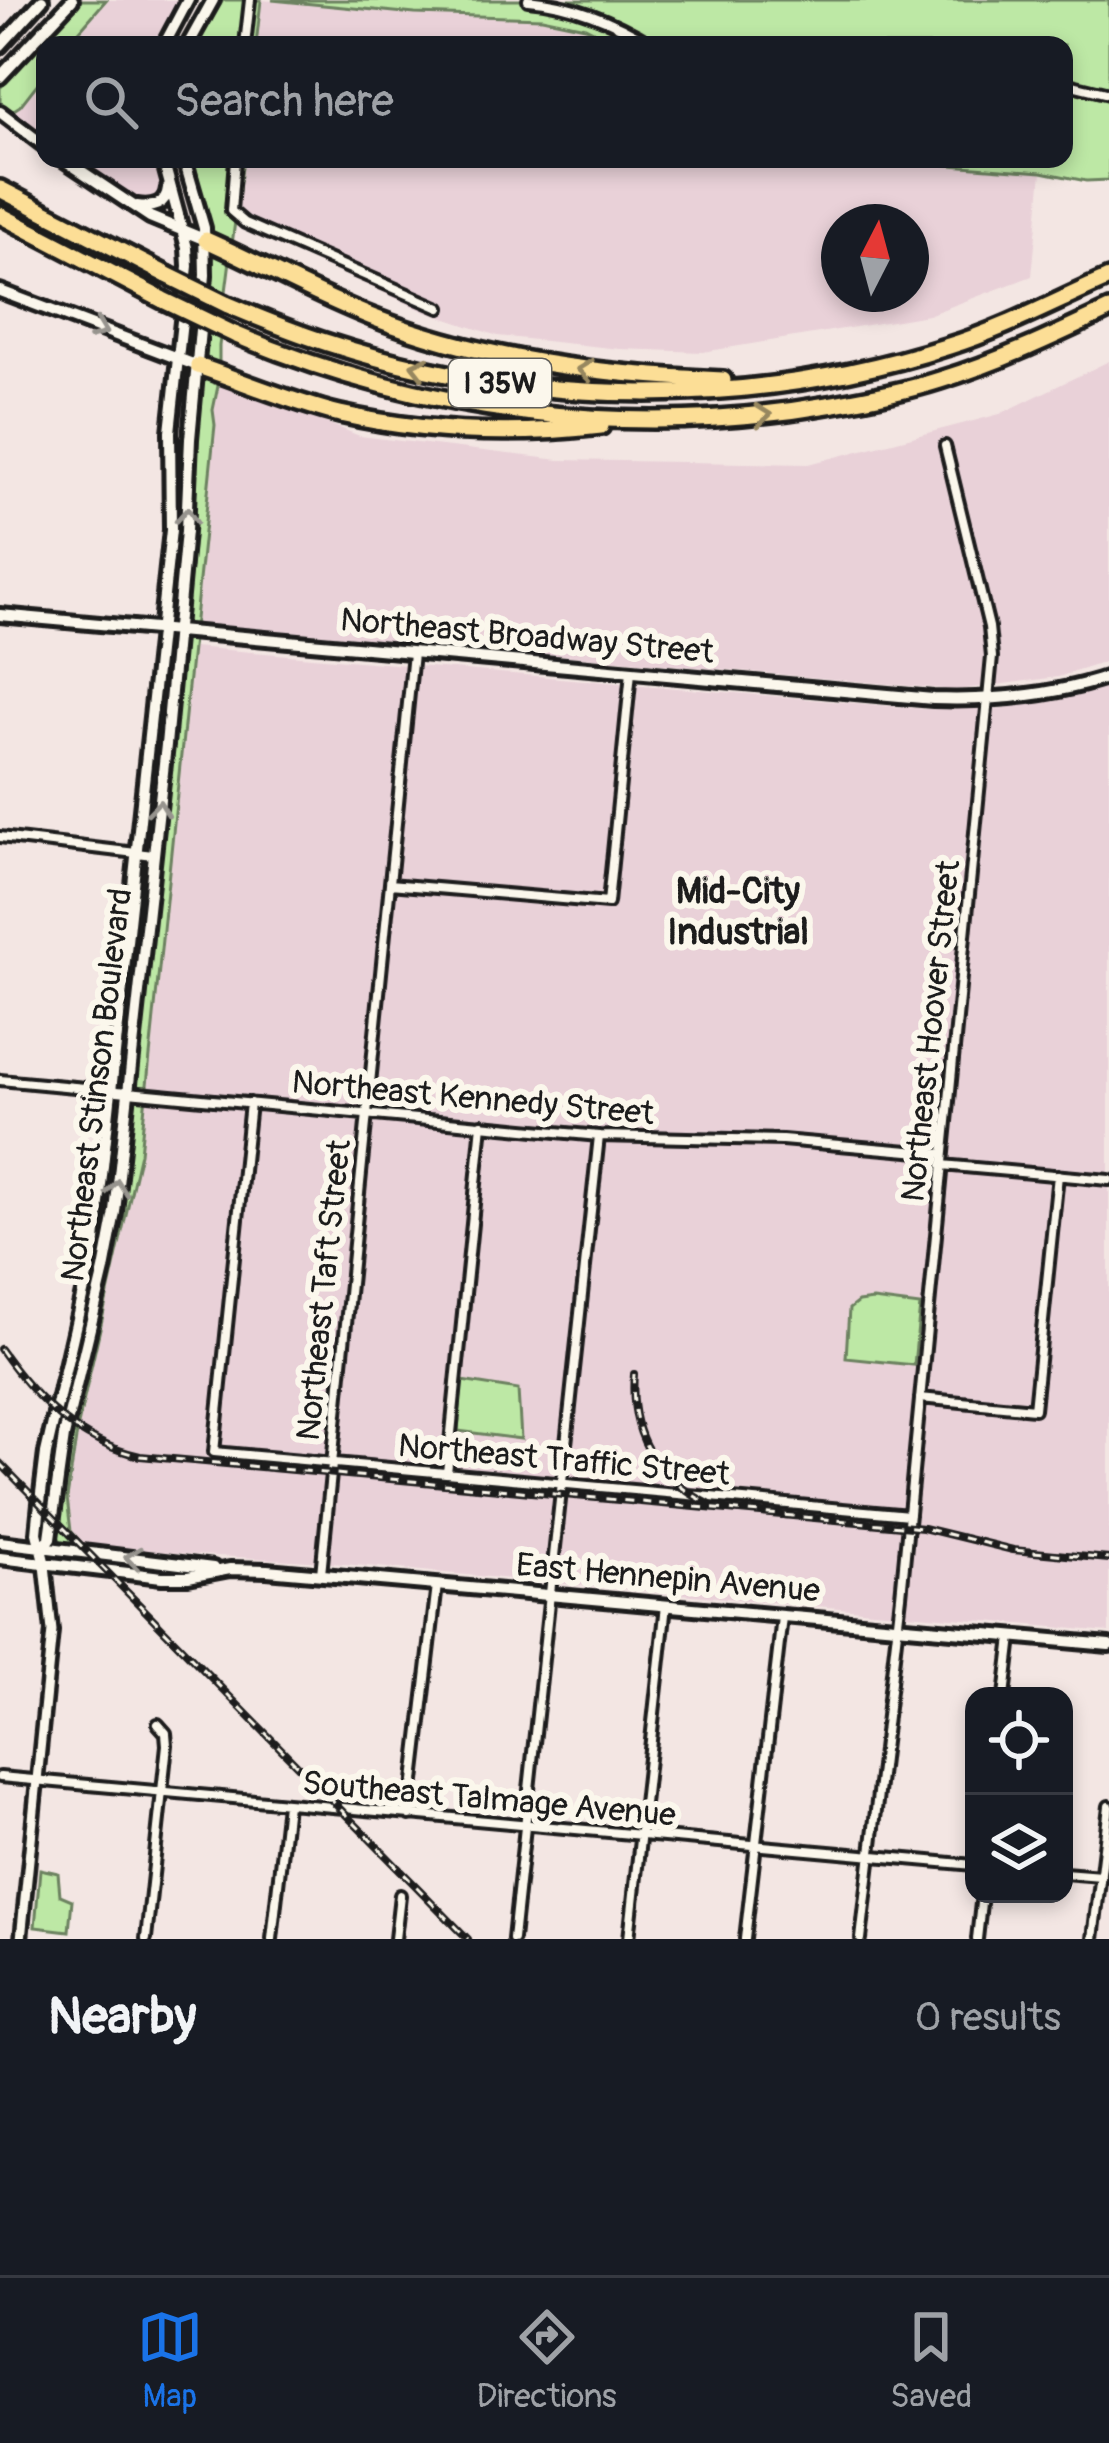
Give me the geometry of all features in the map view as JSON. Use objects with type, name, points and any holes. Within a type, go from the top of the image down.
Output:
[{"type":"highway","name":"I 35W","points":[[0,189],[226,304],[333,345],[438,372],[544,389],[710,390],[883,366],[980,335],[1109,273]]},
{"type":"highway","name":"I 35W","points":[[0,219],[234,334],[330,370],[438,399],[553,416],[646,421],[763,416],[892,393],[984,365],[1109,311]]},
{"type":"highway","points":[[206,240],[371,316],[466,348],[604,373],[786,382]]},
{"type":"highway","points":[[198,366],[340,414],[420,427],[561,430],[646,421]]},
{"type":"main road","points":[[0,46],[42,0]]},
{"type":"main road","points":[[38,36],[72,0]]},
{"type":"main road","points":[[169,36],[188,0]]},
{"type":"main road","points":[[193,36],[213,0]]},
{"type":"main road","points":[[0,77],[36,38]]},
{"type":"main road","points":[[0,112],[36,139]]},
{"type":"main road","points":[[76,168],[150,217],[206,240]]},
{"type":"main road","name":"Northeast Stinson Boulevard","points":[[166,168],[188,266],[170,432],[170,530],[95,1241],[46,1453],[37,1533],[43,1547],[50,1538],[64,1436],[111,1234],[154,855],[206,275],[206,240],[186,168]]},
{"type":"main road","points":[[129,204],[157,206],[167,194],[169,179]]},
{"type":"main road","points":[[0,291],[198,366]]},
{"type":"main road","name":"Northeast Broadway Street","points":[[0,615],[919,698],[988,699],[1049,691],[1079,686],[1109,673]]},
{"type":"main road","name":"East Hennepin Avenue","points":[[0,1542],[222,1569],[1109,1645]]},
{"type":"main road","points":[[43,1547],[45,1565]]},
{"type":"main road","name":"East Hennepin Avenue","points":[[0,1558],[162,1577],[222,1569]]},
{"type":"street","points":[[246,36],[250,0]]},
{"type":"street","points":[[528,0],[594,14],[638,36]]},
{"type":"street","points":[[1073,85],[1109,94]]},
{"type":"street","points":[[234,168],[231,212],[245,223],[440,308]]},
{"type":"street","name":"Northeast Hoover Street","points":[[861,1939],[898,1626],[992,657],[945,446]]},
{"type":"street","name":"Northeast Taft Street","points":[[321,1574],[413,653]]},
{"type":"street","points":[[390,884],[608,903],[631,672]]},
{"type":"street","points":[[0,837],[154,855]]},
{"type":"street","name":"Northeast Kennedy Street","points":[[0,1080],[599,1136],[765,1139],[1109,1180]]},
{"type":"street","name":"Northeast Traffic Street","points":[[250,1103],[214,1452],[909,1515]]},
{"type":"street","points":[[447,1473],[482,1124]]},
{"type":"street","points":[[513,1939],[599,1136]]},
{"type":"street","points":[[920,1399],[1034,1409],[1058,1175]]},
{"type":"street","points":[[21,1939],[52,1630],[45,1565]]},
{"type":"street","points":[[410,1815],[437,1585]]},
{"type":"street","points":[[629,1939],[666,1605]]},
{"type":"street","points":[[746,1939],[782,1617]]},
{"type":"street","points":[[1006,1687],[1012,1637]]},
{"type":"street","points":[[146,1939],[167,1745],[166,1733],[158,1724]]},
{"type":"street","name":"Southeast Talmage Avenue","points":[[0,1777],[965,1864]]},
{"type":"street","points":[[272,1939],[286,1804]]},
{"type":"street","points":[[1094,1939],[1109,1806]]},
{"type":"street","points":[[1073,1874],[1101,1876]]},
{"type":"street","points":[[395,1939],[400,1895]]},
{"type":"street","points":[[977,1939],[981,1903]]},
{"type":"shaded area","points":[[106,0],[182,0],[164,36],[75,36]]},
{"type":"shaded area","points":[[261,0],[415,14],[542,18],[603,36],[257,36]]},
{"type":"shaded area","points":[[36,86],[36,128],[12,111]]},
{"type":"shaded area","points":[[93,168],[160,168],[164,183],[157,198],[136,198]]},
{"type":"shaded area","points":[[242,168],[989,168],[1042,172],[1032,276],[928,315],[703,352],[498,336],[426,312],[236,225]]},
{"type":"shaded area","points":[[1109,361],[1109,661],[1058,677],[956,690],[196,623],[219,381],[360,436],[559,460],[809,464],[1000,414]]},
{"type":"shaded area","points":[[193,647],[925,709],[997,709],[1109,683],[1109,1632],[197,1555],[85,1544],[71,1531],[67,1498],[78,1425],[140,1153]]},
{"type":"green space","points":[[80,0],[106,0],[75,36],[47,36]]},
{"type":"green space","points":[[223,0],[261,0],[257,36],[202,36]]},
{"type":"green space","points":[[272,0],[1109,0],[1109,180],[989,168],[1073,168],[1073,36],[603,36],[542,18],[415,14]]},
{"type":"green space","points":[[36,48],[36,86],[20,106],[0,119],[0,88]]},
{"type":"green space","points":[[196,168],[242,168],[219,346],[215,425],[140,1153],[78,1425],[67,1498],[71,1531],[85,1547],[62,1544],[56,1532],[67,1445],[127,1173],[195,527],[196,436],[214,254]]},
{"type":"green space","points":[[873,1300],[920,1306],[914,1365],[846,1358],[849,1309]]},
{"type":"green space","points":[[462,1381],[518,1390],[521,1439],[458,1431]]},
{"type":"green space","points":[[40,1869],[58,1873],[60,1895],[72,1900],[69,1931],[35,1927]]},
{"type":"railway","points":[[0,1349],[60,1416],[97,1441],[140,1456],[923,1528],[1013,1550],[1109,1559]]},
{"type":"railway","points":[[634,1374],[636,1416],[649,1452],[674,1481],[709,1504]]},
{"type":"railway","points":[[0,1463],[468,1939]]},
{"type":"district","name":"Mid-City Industrial","points":[[738,912]]}]
